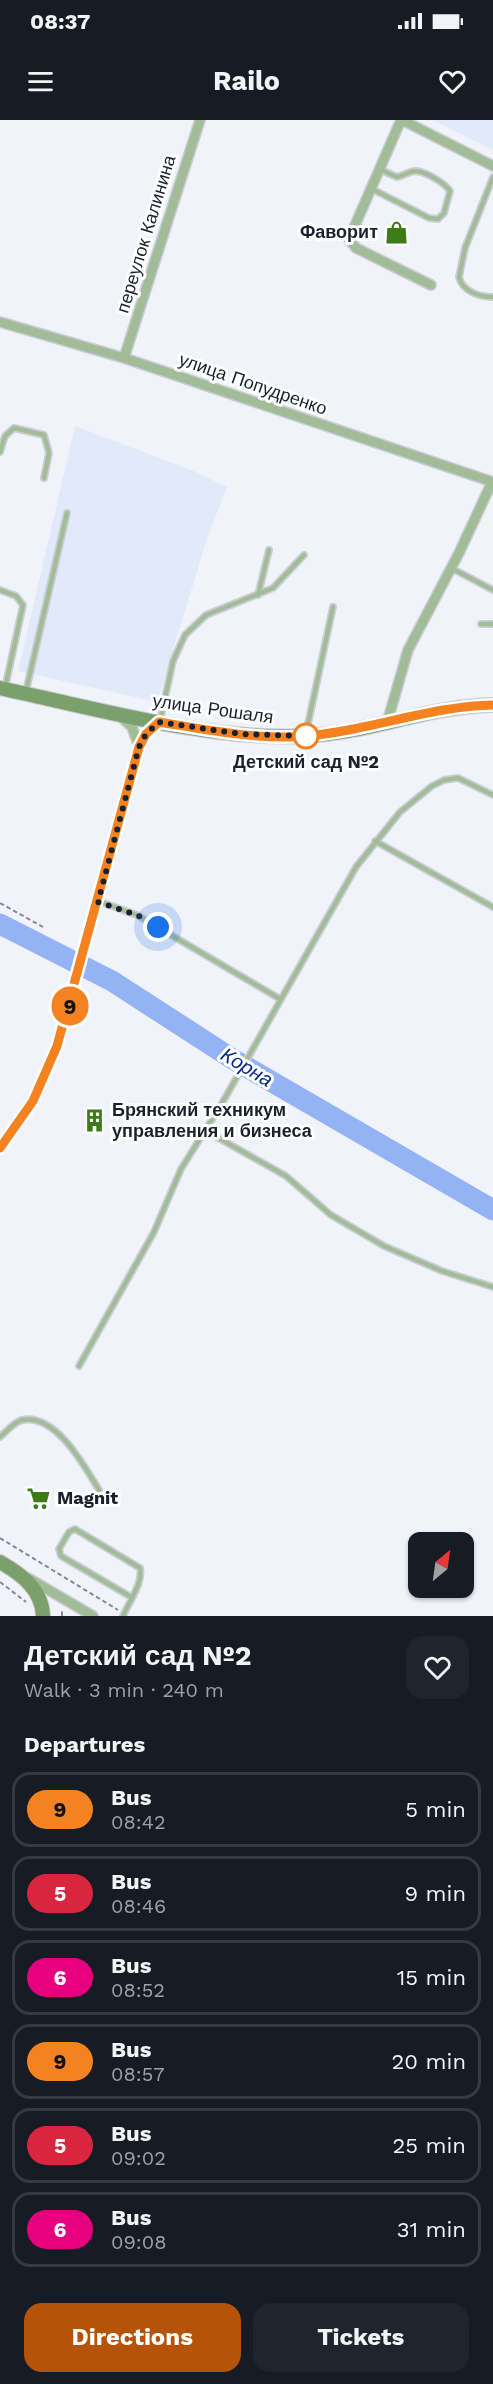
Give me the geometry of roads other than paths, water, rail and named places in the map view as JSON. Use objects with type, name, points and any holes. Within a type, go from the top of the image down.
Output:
[{"type":"main road","name":"улица Рошаля","points":[[2,688],[159,722],[241,734],[306,736],[387,723],[463,707],[493,705]]},
{"type":"main road","points":[[0,1562],[16,1571],[39,1597],[43,1616]]},
{"type":"street","name":"переулок Калинина","points":[[124,358],[200,120]]},
{"type":"street","points":[[431,285],[351,244],[350,233],[402,120],[493,166]]},
{"type":"street","name":"улица Попудренко","points":[[0,322],[124,358],[493,482]]},
{"type":"street","points":[[387,723],[408,650],[493,482]]},
{"type":"street","points":[[113,711],[132,727],[139,747]]},
{"type":"street","points":[[0,1148],[27,1112],[45,1079],[75,986],[139,747],[146,734],[159,722]]},
{"type":"street","points":[[16,1571],[93,1616]]},
{"type":"lane","points":[[370,188],[429,218],[438,219],[444,213],[450,191],[446,185],[420,172],[411,172],[397,177],[379,169]]},
{"type":"lane","points":[[493,177],[465,248],[459,277],[466,289],[484,297],[493,297]]},
{"type":"lane","points":[[0,452],[5,436],[15,428],[44,435],[49,453],[44,478]]},
{"type":"lane","points":[[25,693],[67,513]]},
{"type":"lane","points":[[258,595],[269,550]]},
{"type":"lane","points":[[159,722],[177,650],[185,635],[206,615],[258,595],[282,581],[304,555]]},
{"type":"lane","points":[[451,568],[493,590]]},
{"type":"lane","points":[[0,590],[16,596],[23,605],[2,688]]},
{"type":"lane","points":[[306,736],[306,724],[333,607]]},
{"type":"lane","points":[[481,624],[493,624]]},
{"type":"lane","points":[[79,1366],[154,1232],[181,1169],[206,1131],[356,867],[375,840],[409,803],[444,780],[458,778],[493,795]]},
{"type":"lane","points":[[375,840],[493,907]]},
{"type":"lane","points":[[98,902],[137,915],[280,999]]},
{"type":"lane","points":[[206,1131],[286,1176],[331,1215],[384,1246],[442,1271],[493,1287]]},
{"type":"lane","points":[[0,1437],[24,1419],[39,1423],[67,1440],[99,1490]]},
{"type":"lane","points":[[123,1615],[131,1597],[141,1574],[140,1568],[75,1530],[69,1532],[59,1549],[61,1556],[131,1597]]},
{"type":"waterway","name":"Корна","points":[[0,924],[112,981],[231,1058],[493,1210]]},
{"type":"place","name":"Фаворит","points":[[396,232]]},
{"type":"place","name":"Детский сад №2","points":[[306,736]]},
{"type":"place","name":"Брянский техникум управления и бизнеса","points":[[94,1120]]},
{"type":"place","name":"Magnit","points":[[39,1498]]}]
